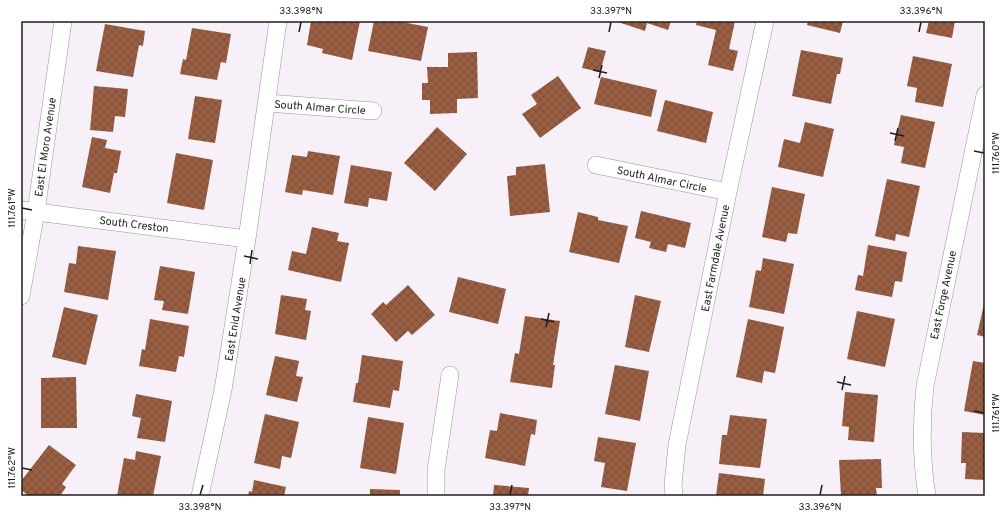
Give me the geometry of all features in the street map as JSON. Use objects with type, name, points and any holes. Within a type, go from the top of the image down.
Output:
[{"type":"street","name":"East El Moro Avenue","points":[[21,296],[28,211],[63,21]]},
{"type":"street","name":"East Enid Avenue","points":[[200,496],[223,390],[248,239],[278,21]]},
{"type":"street","name":"East Farmdale Avenue","points":[[674,496],[673,485],[677,445],[728,192],[765,21]]},
{"type":"street","name":"East Forge Avenue","points":[[927,496],[922,461],[921,434],[925,386],[985,95]]},
{"type":"street","name":"South Almar Circle","points":[[267,103],[373,112]]},
{"type":"street","name":"South Almar Circle","points":[[596,165],[728,192]]},
{"type":"street","name":"South Creston","points":[[28,211],[248,239]]},
{"type":"street","points":[[436,496],[436,470],[450,375]]},
{"type":"building","points":[[311,21],[360,21],[352,60],[322,53],[323,49],[307,45]]},
{"type":"building","points":[[374,21],[397,21],[428,27],[421,61],[368,51]]},
{"type":"building","points":[[615,21],[671,21],[668,30],[647,23],[645,31]]},
{"type":"building","points":[[697,21],[735,21],[729,49],[738,51],[733,71],[708,65],[716,30],[696,25]]},
{"type":"building","points":[[808,21],[843,21],[840,33],[807,25]]},
{"type":"building","points":[[929,21],[955,21],[952,38],[926,33]]},
{"type":"building","points":[[105,24],[145,31],[143,46],[139,45],[133,77],[96,71]]},
{"type":"building","points":[[192,28],[231,34],[226,63],[221,62],[217,80],[180,74],[183,59],[186,60]]},
{"type":"building","points":[[588,47],[606,51],[600,72],[582,68]]},
{"type":"building","points":[[801,50],[843,58],[840,74],[837,74],[831,104],[792,96]]},
{"type":"building","points":[[477,52],[478,98],[457,99],[457,113],[430,114],[430,100],[422,100],[422,83],[428,83],[427,67],[448,67],[448,53]]},
{"type":"building","points":[[913,56],[952,64],[943,107],[915,102],[917,88],[907,86]]},
{"type":"building","points":[[558,76],[581,108],[540,138],[522,114],[537,104],[531,95]]},
{"type":"building","points":[[601,77],[657,90],[651,117],[594,104]]},
{"type":"building","points":[[94,86],[128,89],[125,117],[115,116],[113,132],[90,130]]},
{"type":"building","points":[[195,96],[222,100],[215,143],[188,139]]},
{"type":"building","points":[[665,100],[713,112],[706,143],[657,131]]},
{"type":"building","points":[[901,115],[935,122],[925,168],[901,163],[904,147],[894,145]]},
{"type":"building","points":[[805,122],[834,129],[823,177],[778,167],[784,139],[800,143]]},
{"type":"building","points":[[437,127],[467,154],[435,191],[404,163]]},
{"type":"building","points":[[92,137],[107,140],[105,148],[121,151],[117,173],[114,173],[110,193],[82,187]]},
{"type":"building","points":[[308,151],[340,156],[333,195],[303,190],[302,195],[285,192],[292,155],[307,157]]},
{"type":"building","points":[[176,153],[213,160],[204,210],[167,203]]},
{"type":"building","points":[[545,164],[550,212],[510,216],[507,176],[516,175],[516,167]]},
{"type":"building","points":[[351,165],[392,172],[387,201],[369,198],[368,207],[344,203]]},
{"type":"building","points":[[887,179],[920,186],[909,237],[896,234],[895,241],[875,236]]},
{"type":"building","points":[[772,187],[805,194],[797,234],[788,233],[786,242],[762,237]]},
{"type":"building","points":[[641,211],[691,223],[685,248],[668,244],[666,252],[649,248],[651,242],[635,238]]},
{"type":"building","points":[[578,212],[598,217],[598,220],[628,226],[619,263],[569,252]]},
{"type":"building","points":[[312,227],[339,233],[337,241],[349,243],[341,282],[288,270],[292,251],[306,254]]},
{"type":"building","points":[[868,245],[907,252],[902,282],[895,281],[892,297],[855,290],[858,275],[863,276]]},
{"type":"building","points":[[78,246],[116,251],[108,300],[64,292],[69,263],[76,264]]},
{"type":"building","points":[[763,258],[794,264],[784,314],[749,307],[756,270],[761,271]]},
{"type":"building","points":[[160,266],[195,272],[188,314],[162,310],[164,301],[154,300]]},
{"type":"building","points":[[458,277],[506,289],[498,324],[449,312]]},
{"type":"building","points":[[408,285],[435,315],[412,335],[408,331],[396,342],[371,314],[383,302],[386,305]]},
{"type":"building","points":[[281,295],[307,299],[305,310],[311,311],[306,340],[275,334]]},
{"type":"building","points":[[635,295],[661,301],[649,352],[625,347]]},
{"type":"building","points":[[984,304],[985,305],[985,337],[977,335]]},
{"type":"building","points":[[64,307],[98,315],[86,365],[52,357]]},
{"type":"building","points":[[857,311],[895,319],[885,367],[847,359]]},
{"type":"building","points":[[525,316],[560,321],[553,365],[555,365],[552,388],[510,382],[515,353],[519,354]]},
{"type":"building","points":[[150,319],[189,326],[184,357],[179,356],[176,372],[139,366],[142,349],[145,350]]},
{"type":"building","points":[[748,319],[784,327],[775,373],[764,371],[762,383],[736,377]]},
{"type":"building","points":[[362,355],[403,361],[399,391],[393,390],[390,408],[353,402],[356,383],[358,383]]},
{"type":"building","points":[[275,356],[299,361],[296,376],[303,377],[297,402],[266,395]]},
{"type":"building","points":[[973,361],[985,363],[985,415],[964,411]]},
{"type":"building","points":[[615,365],[649,371],[640,421],[605,414]]},
{"type":"building","points":[[76,377],[77,428],[41,428],[41,378]]},
{"type":"building","points":[[845,392],[878,395],[874,442],[848,440],[849,427],[842,426]]},
{"type":"building","points":[[136,394],[172,401],[165,442],[137,438],[141,418],[132,416]]},
{"type":"building","points":[[500,413],[537,420],[535,435],[531,434],[525,466],[485,458],[490,430],[497,431]]},
{"type":"building","points":[[265,414],[299,422],[291,458],[282,456],[280,469],[254,463]]},
{"type":"building","points":[[730,415],[767,419],[760,468],[719,464],[722,435],[727,435]]},
{"type":"building","points":[[368,417],[404,423],[396,474],[360,468]]},
{"type":"building","points":[[962,432],[985,433],[985,480],[965,479],[966,463],[961,463]]},
{"type":"building","points":[[598,437],[636,443],[627,491],[601,487],[605,463],[594,461]]},
{"type":"building","points":[[49,445],[76,465],[62,484],[66,487],[60,496],[29,496],[21,490],[21,481]]},
{"type":"building","points":[[136,451],[161,456],[153,496],[117,496],[124,458],[135,460]]},
{"type":"building","points":[[881,459],[882,488],[876,488],[877,496],[841,496],[839,460]]},
{"type":"building","points":[[719,473],[765,479],[763,496],[716,496]]},
{"type":"building","points":[[254,480],[286,487],[284,496],[248,496],[249,491],[252,492]]},
{"type":"building","points":[[494,485],[529,488],[528,496],[493,496]]},
{"type":"building","points":[[370,489],[400,490],[400,496],[370,496]]}]
